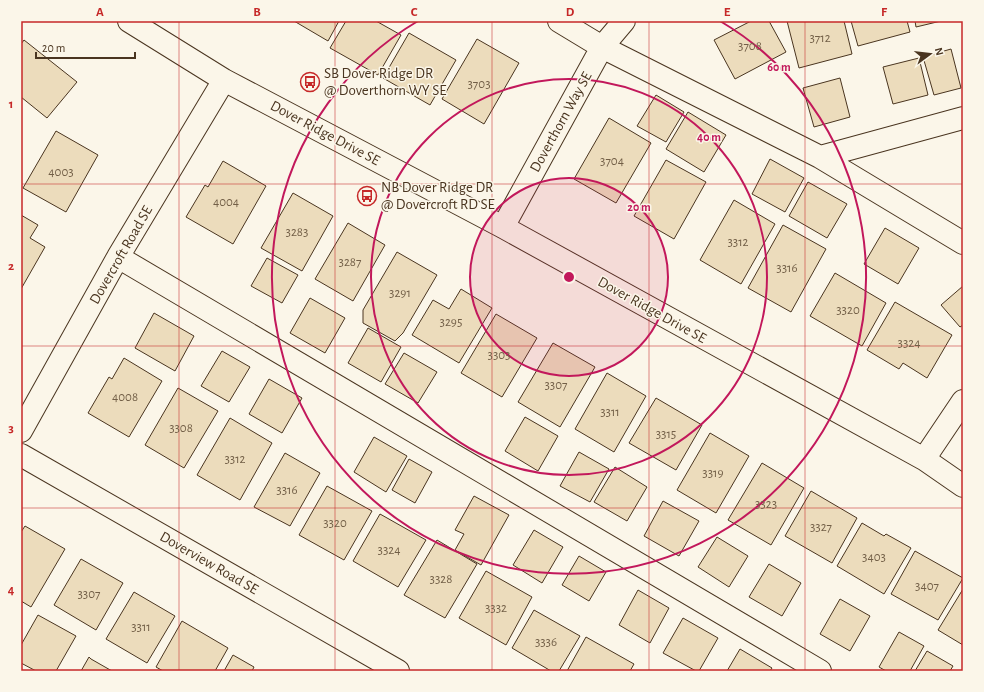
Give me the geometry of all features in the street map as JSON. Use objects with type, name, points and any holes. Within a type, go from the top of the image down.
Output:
[{"type":"street","name":"Dover Ridge Drive SE","points":[[129,21],[224,80],[503,227],[924,459],[963,486]]},
{"type":"street","points":[[559,21],[602,47],[820,157],[963,243]]},
{"type":"street","name":"Doverthorn Way SE","points":[[503,227],[602,47],[624,21]]},
{"type":"street","name":"Dovercroft Road SE","points":[[21,431],[118,257],[224,80]]},
{"type":"street","points":[[820,157],[963,118]]},
{"type":"street","points":[[118,257],[820,671]]},
{"type":"street","points":[[924,459],[963,402]]},
{"type":"street","name":"Doverview Road SE","points":[[21,455],[398,671]]},
{"type":"building","points":[[294,21],[339,21],[328,41]]},
{"type":"building","points":[[346,21],[376,21],[401,35],[378,75],[330,48]]},
{"type":"building","points":[[751,21],[769,21],[786,52],[735,79],[714,40]]},
{"type":"building","points":[[787,21],[844,21],[852,54],[799,68]]},
{"type":"building","points":[[851,21],[907,21],[910,32],[858,46]]},
{"type":"building","points":[[915,21],[941,21],[916,27]]},
{"type":"building","points":[[409,33],[456,60],[430,105],[383,78]]},
{"type":"building","points":[[477,39],[519,63],[484,124],[442,99]]},
{"type":"building","points":[[24,40],[77,82],[47,118],[21,97],[21,44]]},
{"type":"building","points":[[951,49],[961,88],[934,95],[923,57]]},
{"type":"building","points":[[919,58],[928,95],[893,104],[883,67]]},
{"type":"building","points":[[840,78],[850,117],[814,127],[803,88]]},
{"type":"building","points":[[656,95],[684,112],[666,142],[637,126]]},
{"type":"building","points":[[688,112],[726,135],[704,172],[666,149]]},
{"type":"building","points":[[609,118],[651,143],[616,203],[574,179]]},
{"type":"building","points":[[56,131],[98,155],[66,212],[23,188]]},
{"type":"building","points":[[770,159],[804,178],[785,212],[752,194]]},
{"type":"building","points":[[666,160],[706,182],[674,239],[634,216]]},
{"type":"building","points":[[223,161],[266,186],[233,244],[186,217],[205,185],[208,187]]},
{"type":"building","points":[[808,182],[847,204],[827,238],[789,216]]},
{"type":"building","points":[[293,193],[333,216],[302,271],[261,248]]},
{"type":"building","points":[[734,200],[775,224],[741,284],[700,260]]},
{"type":"building","points":[[21,215],[38,225],[30,238],[45,247],[21,289]]},
{"type":"building","points":[[348,223],[385,245],[353,301],[315,279]]},
{"type":"building","points":[[783,225],[826,249],[791,312],[748,288]]},
{"type":"building","points":[[885,228],[919,248],[898,284],[864,264]]},
{"type":"building","points":[[397,252],[437,275],[403,333],[395,341],[363,323],[363,310]]},
{"type":"building","points":[[267,258],[298,275],[282,303],[251,286]]},
{"type":"building","points":[[835,273],[886,303],[862,346],[810,316]]},
{"type":"building","points":[[963,286],[963,325],[960,327],[941,305]]},
{"type":"building","points":[[461,289],[492,308],[459,363],[412,335],[433,300],[449,309]]},
{"type":"building","points":[[310,298],[345,318],[325,353],[290,333]]},
{"type":"building","points":[[895,302],[952,335],[927,378],[903,363],[899,369],[867,350]]},
{"type":"building","points":[[154,313],[194,336],[175,371],[135,348]]},
{"type":"building","points":[[496,314],[537,338],[502,397],[461,373]]},
{"type":"building","points":[[368,328],[401,347],[381,382],[348,363]]},
{"type":"building","points":[[553,343],[595,367],[560,427],[518,402]]},
{"type":"building","points":[[222,351],[250,367],[229,402],[201,386]]},
{"type":"building","points":[[404,353],[437,372],[418,403],[385,384]]},
{"type":"building","points":[[124,358],[162,381],[129,437],[88,413],[109,377],[112,379]]},
{"type":"building","points":[[607,373],[646,396],[614,452],[575,429]]},
{"type":"building","points":[[269,379],[302,398],[282,433],[249,414]]},
{"type":"building","points":[[178,388],[218,411],[184,468],[145,445]]},
{"type":"building","points":[[656,398],[702,425],[676,470],[629,443]]},
{"type":"building","points":[[525,417],[558,436],[538,471],[505,451]]},
{"type":"building","points":[[230,418],[272,443],[240,500],[197,475]]},
{"type":"building","points":[[710,433],[749,456],[716,513],[677,490]]},
{"type":"building","points":[[374,437],[407,456],[386,492],[354,472]]},
{"type":"building","points":[[579,452],[609,469],[590,502],[560,486]]},
{"type":"building","points":[[285,453],[320,473],[290,526],[254,507]]},
{"type":"building","points":[[409,459],[432,472],[415,503],[392,490]]},
{"type":"building","points":[[762,463],[804,488],[771,545],[728,520]]},
{"type":"building","points":[[615,467],[647,487],[627,521],[594,502]]},
{"type":"building","points":[[327,486],[372,511],[344,560],[299,535]]},
{"type":"building","points":[[811,491],[857,518],[832,563],[785,536]]},
{"type":"building","points":[[474,496],[509,515],[481,565],[455,550],[464,534],[455,530]]},
{"type":"building","points":[[663,501],[699,521],[679,556],[644,536]]},
{"type":"building","points":[[380,514],[426,540],[398,587],[353,561]]},
{"type":"building","points":[[862,523],[884,536],[886,534],[911,548],[884,594],[837,566]]},
{"type":"building","points":[[25,526],[65,549],[31,607],[21,601],[21,532]]},
{"type":"building","points":[[534,530],[563,547],[542,583],[513,565]]},
{"type":"building","points":[[717,537],[748,556],[729,587],[698,567]]},
{"type":"building","points":[[437,540],[477,564],[445,618],[404,595]]},
{"type":"building","points":[[915,551],[963,578],[938,620],[891,594]]},
{"type":"building","points":[[579,556],[606,572],[589,601],[562,585]]},
{"type":"building","points":[[81,559],[123,583],[96,630],[54,605]]},
{"type":"building","points":[[769,564],[801,583],[782,616],[749,597]]},
{"type":"building","points":[[486,571],[532,597],[506,645],[459,618]]},
{"type":"building","points":[[963,589],[963,645],[938,630]]},
{"type":"building","points":[[638,590],[669,608],[650,643],[619,625]]},
{"type":"building","points":[[134,592],[175,616],[147,663],[106,639]]},
{"type":"building","points":[[840,599],[870,616],[850,651],[820,634]]},
{"type":"building","points":[[534,610],[580,636],[559,671],[551,671],[512,648]]},
{"type":"building","points":[[38,615],[76,636],[56,671],[36,671],[21,663],[21,645]]},
{"type":"building","points":[[683,618],[718,638],[699,671],[696,671],[663,653]]},
{"type":"building","points":[[182,621],[228,648],[215,671],[163,671],[156,667]]},
{"type":"building","points":[[899,632],[924,646],[910,671],[886,671],[879,667]]},
{"type":"building","points":[[586,637],[634,664],[630,671],[567,671]]},
{"type":"building","points":[[740,649],[772,668],[770,671],[727,671]]},
{"type":"building","points":[[927,651],[953,666],[950,671],[915,671]]},
{"type":"building","points":[[233,655],[254,667],[252,671],[224,671]]},
{"type":"building","points":[[89,657],[91,659],[112,671],[81,671]]},
{"type":"place","name":"SB Dover Ridge DR @ Doverthorn WY SE","points":[[310,82]]},
{"type":"place","name":"NB Dover Ridge DR @ Dovercroft RD SE","points":[[367,196]]}]
